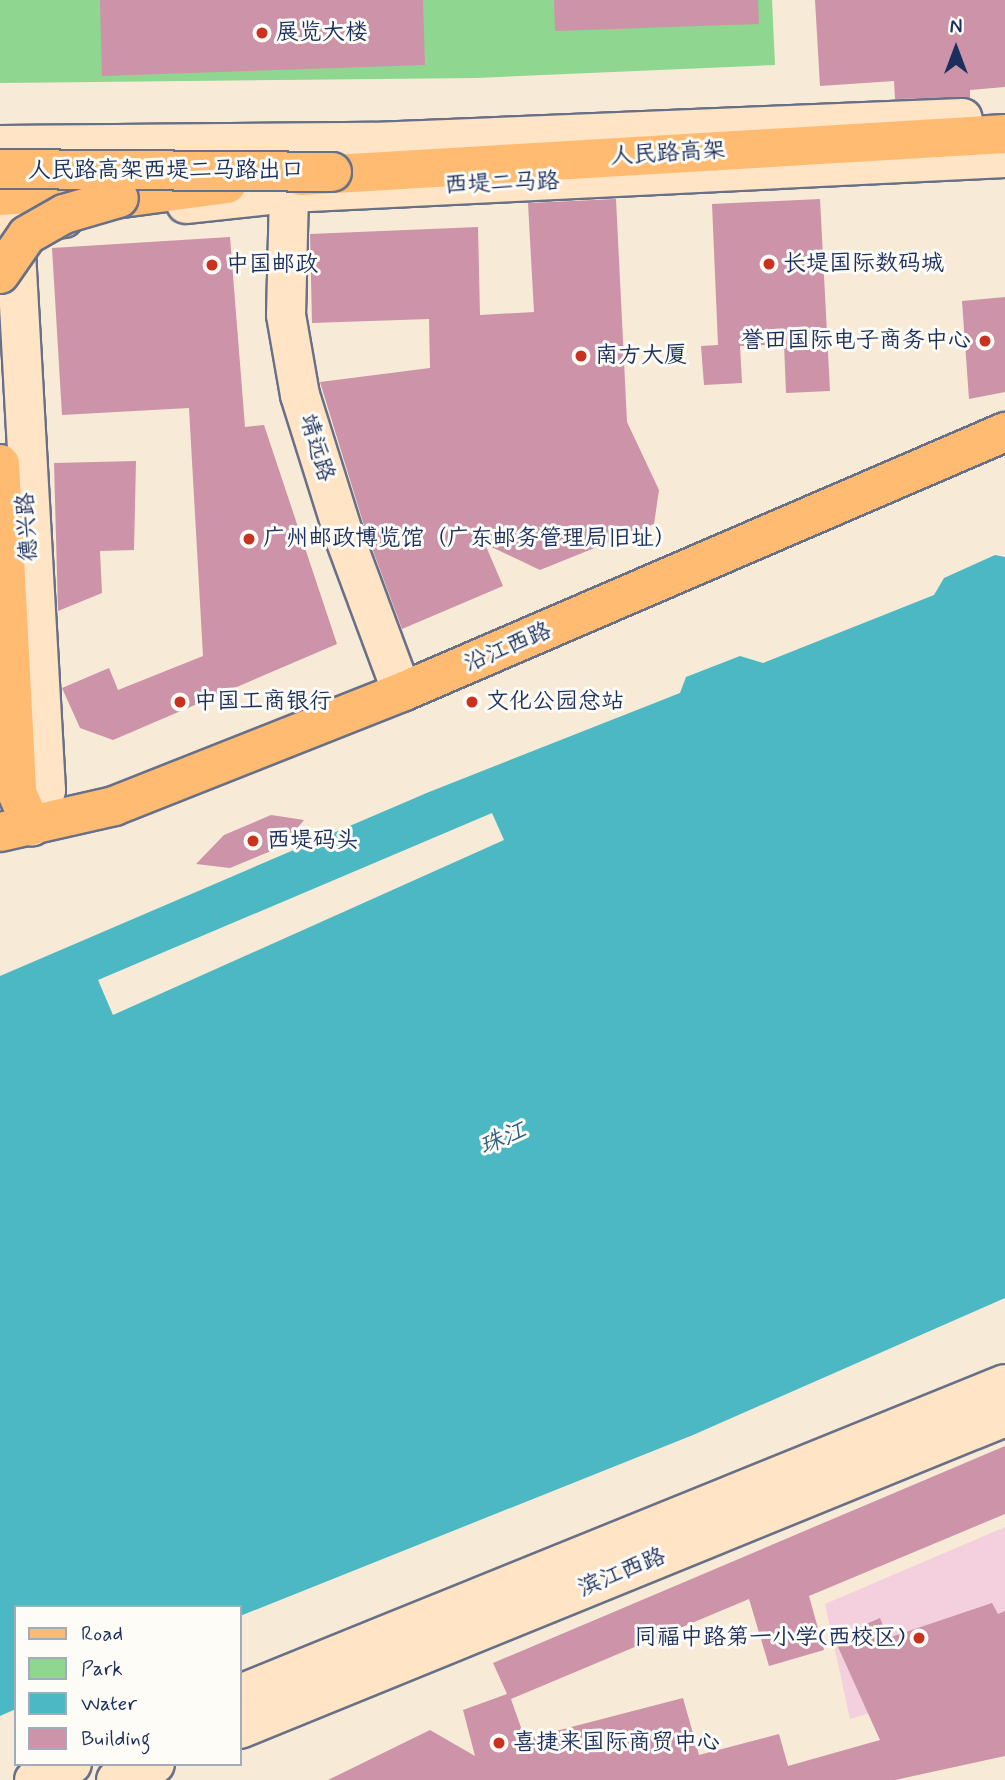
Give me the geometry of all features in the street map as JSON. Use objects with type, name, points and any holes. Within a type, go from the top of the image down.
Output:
[{"type":"main road","name":"西堤二马路","points":[[0,145],[1000,136]]},
{"type":"main road","name":"西堤二马路","points":[[3,215],[1000,136]]},
{"type":"main road","name":"人民路高架","points":[[332,172],[1000,136]]},
{"type":"main road","points":[[0,172],[141,145]]},
{"type":"main road","name":"人民路高架西堤二马路出口","points":[[0,172],[332,172]]},
{"type":"main road","points":[[3,215],[332,172]]},
{"type":"main road","points":[[3,215],[332,172]]},
{"type":"main road","name":"靖远路","points":[[289,193],[286,315],[300,395],[345,539],[402,692]]},
{"type":"main road","points":[[0,274],[27,235],[64,214],[119,198]]},
{"type":"main road","name":"德兴路","points":[[3,215],[46,790],[16,829]]},
{"type":"main road","name":"沿江西路","points":[[16,829],[114,806],[402,692],[1002,433]]},
{"type":"main road","points":[[0,464],[17,793],[16,829]]},
{"type":"main road","name":"滨江西路","points":[[242,1694],[1005,1384]]},
{"type":"main road","name":"滨江西路","points":[[242,1728],[1005,1417]]},
{"type":"main road","points":[[34,1780],[67,1766]]},
{"type":"main road","points":[[104,1775],[146,1766]]},
{"type":"shaded area","name":"同福中路第一小学(西校区)","points":[[1005,1527],[1005,1672],[850,1719],[825,1604]]},
{"type":"green space","points":[[0,0],[772,0],[775,65],[476,78],[0,83]]},
{"type":"water","name":"珠江","points":[[995,555],[1005,557],[1005,1298],[693,1435],[242,1615],[242,1605],[14,1605],[14,1710],[0,1716],[0,976],[429,792],[680,693],[686,677],[740,656],[763,663],[934,595],[944,578]]},
{"type":"pier","points":[[492,813],[504,840],[113,1015],[98,980]]},
{"type":"building","name":"展览大楼","points":[[100,0],[423,0],[425,65],[102,76]]},
{"type":"building","points":[[554,0],[758,0],[759,24],[555,31]]},
{"type":"building","points":[[815,0],[1005,0],[1005,87],[970,90],[970,98],[895,99],[894,81],[820,86]]},
{"type":"building","points":[[616,199],[627,422],[659,490],[654,524],[540,570],[485,544],[503,586],[402,629],[366,532],[320,382],[430,368],[429,319],[312,323],[310,234],[478,227],[480,315],[534,312],[528,203]]},
{"type":"building","name":"长堤国际数码城","points":[[820,199],[830,391],[786,393],[784,344],[740,346],[742,383],[704,385],[701,346],[718,345],[712,204]]},
{"type":"building","points":[[230,237],[245,427],[264,425],[337,644],[113,740],[80,728],[62,688],[109,668],[118,690],[203,656],[189,408],[62,415],[52,248]]},
{"type":"building","name":"誉田国际电子商务中心","points":[[1005,297],[1005,392],[969,399],[962,301]]},
{"type":"building","points":[[136,461],[134,550],[100,551],[102,593],[58,611],[54,463]]},
{"type":"building","name":"西堤码头","points":[[271,815],[304,820],[283,846],[230,868],[196,864],[224,835]]},
{"type":"building","points":[[1005,1446],[1005,1514],[809,1596],[824,1650],[769,1666],[749,1599],[511,1699],[525,1739],[683,1698],[699,1755],[779,1734],[788,1766],[880,1740],[834,1638],[880,1618],[888,1638],[992,1603],[998,1614],[1005,1611],[1005,1756],[895,1780],[328,1780],[430,1730],[475,1756],[463,1710],[507,1694],[493,1663]]},
{"type":"place","name":"展览大楼","points":[[262,33]]},
{"type":"place","name":"长堤国际数码城","points":[[769,264]]},
{"type":"place","name":"中国邮政","points":[[212,265]]},
{"type":"place","name":"誉田国际电子商务中心","points":[[985,341]]},
{"type":"place","name":"南方大厦","points":[[581,356]]},
{"type":"place","name":"广州邮政博览馆（广东邮务管理局旧址）","points":[[249,539]]},
{"type":"place","name":"中国工商银行","points":[[180,702]]},
{"type":"place","name":"文化公园总站","points":[[472,702]]},
{"type":"place","name":"西堤码头","points":[[253,841]]},
{"type":"place","name":"同福中路第一小学(西校区)","points":[[919,1638]]},
{"type":"place","name":"喜捷来国际商贸中心","points":[[499,1743]]}]
